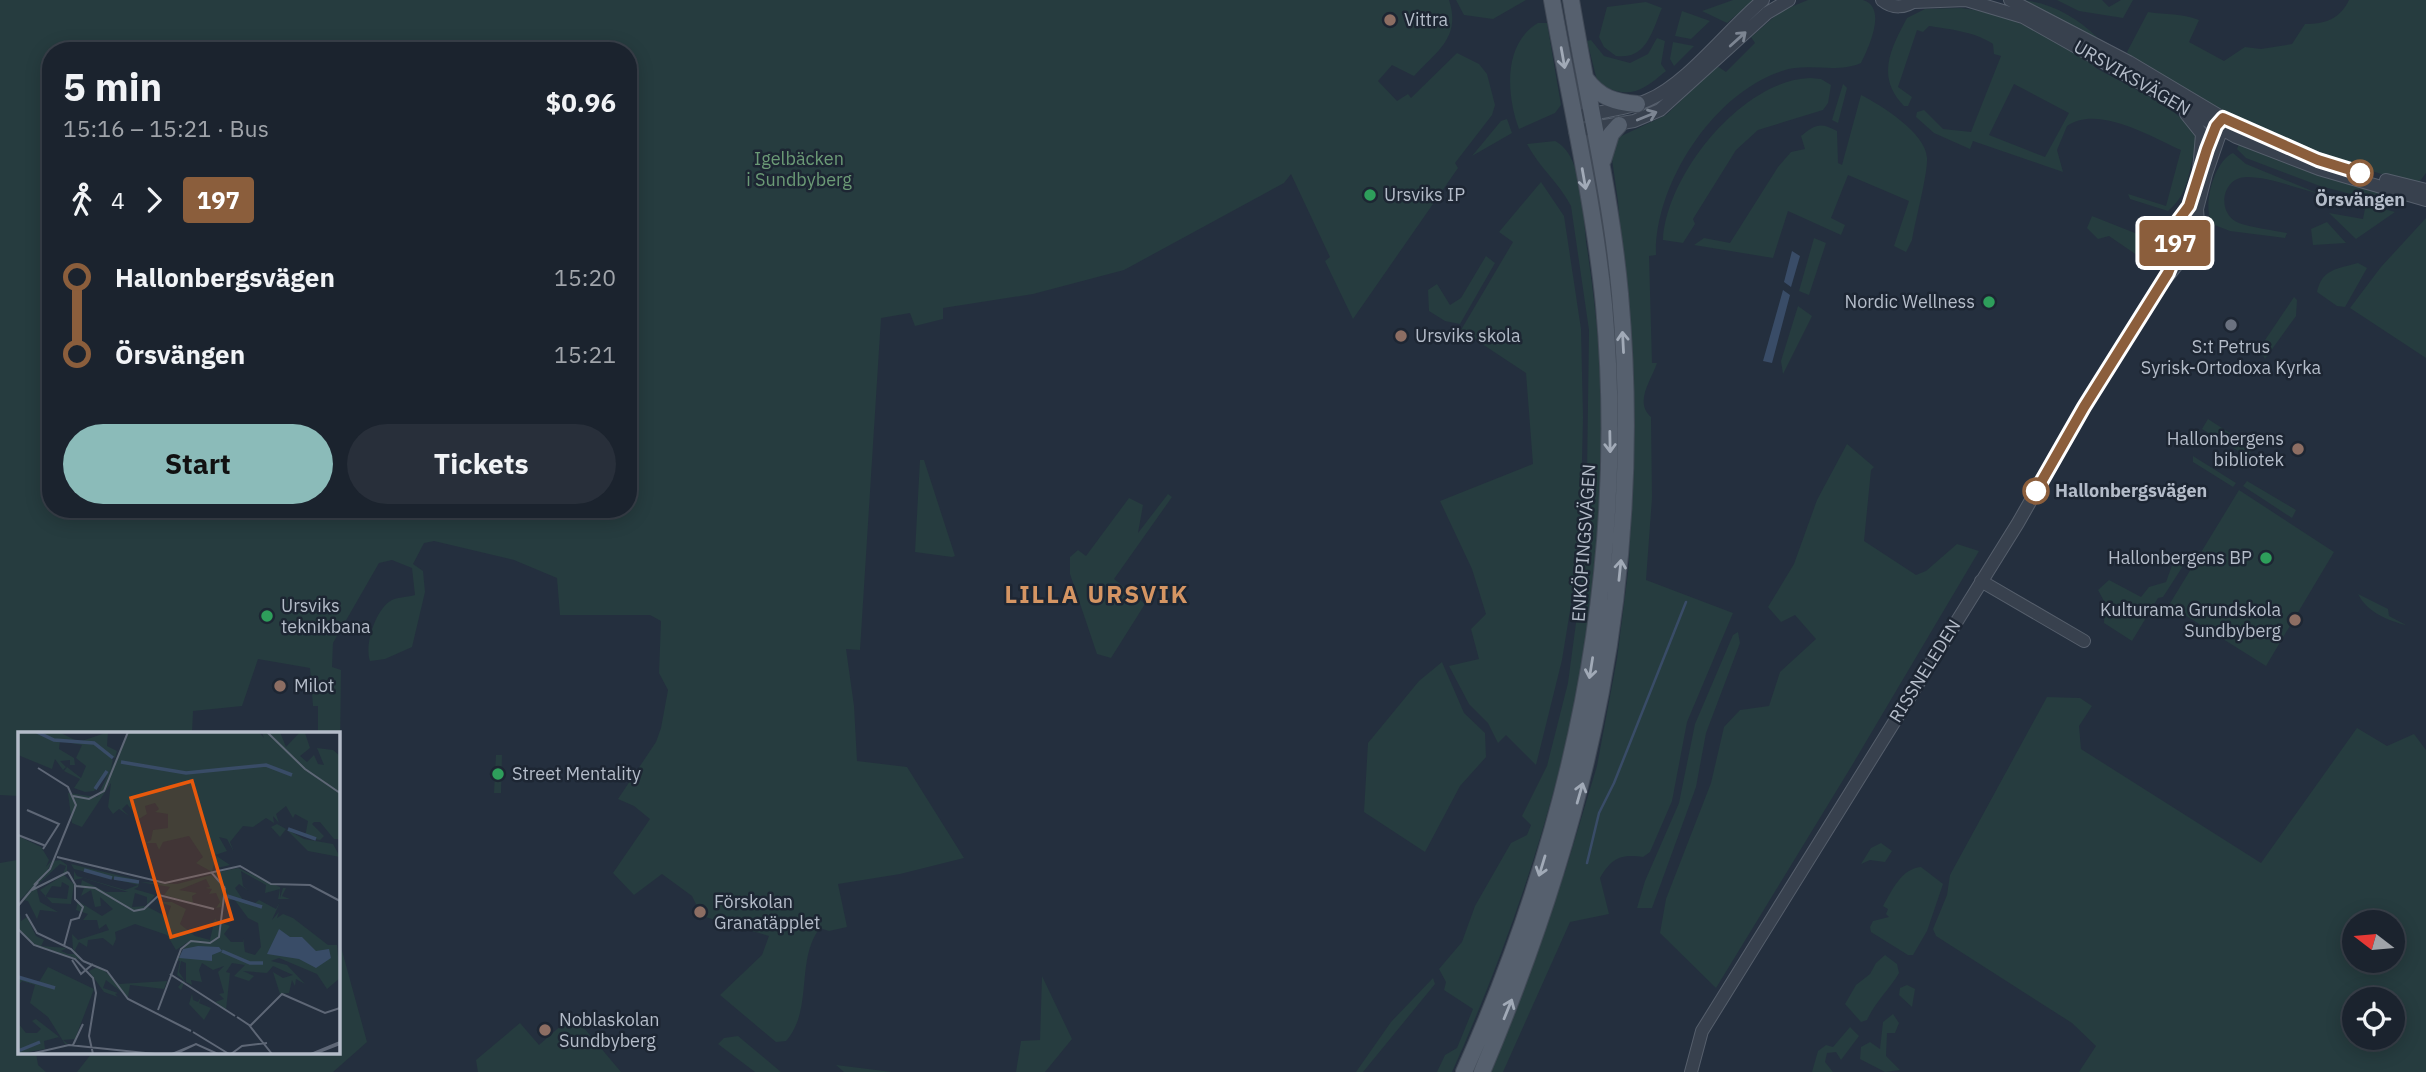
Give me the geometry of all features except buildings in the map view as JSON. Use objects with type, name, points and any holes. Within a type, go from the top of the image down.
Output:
[{"type":"main road","name":"ENKÖPINGSVÄGEN","points":[[1464,1072],[1525,922],[1561,800],[1587,693],[1601,601],[1609,513],[1609,377],[1600,278],[1552,0]]},
{"type":"main road","name":"ENKÖPINGSVÄGEN","points":[[1482,1072],[1530,950],[1568,835],[1597,724],[1614,621],[1623,536],[1626,412],[1620,291],[1571,0]]},
{"type":"main road","points":[[1585,77],[1600,95],[1637,104]]},
{"type":"main road","points":[[1601,173],[1607,141],[1619,125]]},
{"type":"street","points":[[1574,124],[1592,121],[1666,90],[1763,0]]},
{"type":"street","points":[[1592,121],[1619,125],[1646,117],[1665,107],[1767,13],[1789,0]]},
{"type":"street","name":"URSVIKSVÄGEN","points":[[1882,0],[1895,6],[1915,1],[1966,0],[2023,17],[2152,91],[2221,125],[2319,169],[2426,200]]},
{"type":"street","name":"URSVIKSVÄGEN","points":[[2010,0],[2129,62],[2221,125],[2318,160],[2426,190]]},
{"type":"street","points":[[2152,91],[2198,124],[2202,134],[2199,171]]},
{"type":"street","points":[[2221,125],[2197,209],[2199,236],[2191,245],[2180,243],[2175,239],[2174,226],[2183,218],[2199,171],[2221,125]]},
{"type":"street","points":[[2183,218],[2192,218],[2198,223]]},
{"type":"street","name":"RISSNELEDEN","points":[[2168,273],[2175,239]]},
{"type":"street","name":"RISSNELEDEN","points":[[1691,1072],[1702,1031],[2018,523],[2084,407],[2168,273],[2191,245]]},
{"type":"street","points":[[1982,581],[2084,641]]},
{"type":"green space","name":"Igelbäcken i Sundbyberg","points":[[0,0],[1449,0],[1452,24],[1450,33],[1439,50],[1414,76],[1392,65],[1378,81],[1397,101],[1408,94],[1411,98],[1457,53],[1479,64],[1487,74],[1495,105],[1492,115],[1455,163],[1458,168],[1353,319],[1325,261],[1330,257],[1291,174],[1284,183],[1124,270],[1033,294],[943,308],[943,319],[915,326],[910,313],[881,318],[860,650],[846,649],[854,706],[857,761],[907,767],[964,858],[900,874],[838,884],[847,927],[829,931],[820,928],[813,941],[808,955],[800,1014],[786,1041],[776,1042],[720,995],[762,955],[769,936],[702,916],[692,896],[662,874],[634,895],[613,873],[650,819],[634,806],[618,799],[656,742],[661,728],[668,690],[659,673],[661,621],[650,615],[560,615],[557,578],[514,560],[434,541],[424,543],[413,564],[423,571],[425,592],[412,647],[385,659],[370,661],[370,637],[381,611],[392,600],[415,595],[412,568],[392,560],[379,563],[333,643],[332,667],[341,670],[340,750],[340,732],[318,732],[318,706],[313,706],[310,668],[258,659],[242,706],[193,711],[192,732],[18,732],[18,796],[0,795]]},
{"type":"green space","points":[[1456,0],[1526,0],[1493,19],[1464,15]]},
{"type":"green space","points":[[1733,0],[1754,0],[1727,23],[1702,11]]},
{"type":"green space","points":[[1808,0],[1863,0],[1870,4],[1874,11],[1874,29],[1861,63],[1842,68],[1782,71],[1757,82],[1733,99],[1711,120],[1692,145],[1677,172],[1665,200],[1658,228],[1656,255],[1649,256],[1652,363],[1657,363],[1644,398],[1646,411],[1651,417],[1652,498],[1646,580],[1733,613],[1687,722],[1672,801],[1650,852],[1643,857],[1628,856],[1617,859],[1604,871],[1600,878],[1609,914],[1570,922],[1503,1072],[1491,1072],[1565,872],[1597,766],[1617,659],[1629,564],[1634,417],[1618,201],[1611,152],[1617,138],[1666,115],[1717,66],[1726,72],[1755,43],[1751,37],[1781,11]]},
{"type":"green space","points":[[2016,0],[2039,3],[2060,11],[2097,37],[2092,38]]},
{"type":"green space","points":[[2057,0],[2102,0],[2109,7],[2121,0],[2133,0],[2123,18],[2079,11]]},
{"type":"green space","points":[[2349,0],[2426,0],[2426,173],[2417,185],[2323,156],[2238,118],[2191,96],[2134,62],[2127,52],[2148,12],[2199,20],[2189,42],[2224,61],[2245,47],[2261,49],[2292,44],[2305,24],[2331,19],[2341,12]]},
{"type":"green space","points":[[1646,2],[1662,8],[1647,42],[1635,53],[1616,56],[1604,47],[1599,37],[1607,7]]},
{"type":"green space","points":[[1961,8],[2015,21],[2066,46],[2096,68],[2165,106],[2194,133],[2194,151],[2187,182],[2177,202],[2168,211],[2130,199],[2128,194],[2166,206],[2181,150],[2109,120],[2079,120],[2067,126],[2057,150],[2063,172],[1973,141],[1970,149],[1934,133],[1916,117],[1917,112],[1924,110],[1943,129],[1971,132],[2001,56],[1994,54],[1993,44],[1971,34],[1929,26],[1923,32],[1917,30],[1898,87],[1912,97],[1908,106],[1904,106],[1890,85],[1888,74],[1891,52],[1907,18],[1925,9]],"holes":[[[2014,84],[2069,113],[2045,157],[1989,135]]]},
{"type":"green space","points":[[1682,11],[1710,21],[1691,39],[1675,36]]},
{"type":"green space","points":[[1538,23],[1547,23],[1561,105],[1555,113],[1519,129],[1510,87],[1513,57],[1526,32]]},
{"type":"green space","points":[[1657,38],[1665,41],[1661,64],[1666,71],[1634,91],[1618,91],[1598,84],[1587,41],[1591,40],[1604,56],[1630,63],[1648,54]]},
{"type":"green space","points":[[1673,42],[1694,46],[1674,66],[1670,59]]},
{"type":"green space","points":[[1810,78],[1821,79],[1831,85],[1828,103],[1823,110],[1758,130],[1736,150],[1693,219],[1695,224],[1683,243],[1663,240],[1667,214],[1678,188],[1712,135],[1734,113],[1759,95],[1784,83]]},
{"type":"green space","points":[[1843,84],[1847,88],[1838,123],[1832,120]]},
{"type":"green space","points":[[1861,95],[1901,121],[1925,149],[1927,165],[1912,240],[1906,252],[1894,246],[1909,201],[1848,175],[1831,218],[1845,225],[1841,235],[1788,211],[1773,258],[1694,245],[1704,238],[1730,243],[1778,167],[1791,152],[1805,149],[1801,136],[1810,129],[1822,125],[1837,131],[1838,163],[1842,165]]},
{"type":"green space","points":[[1507,119],[1512,133],[1472,156],[1501,121]]},
{"type":"green space","points":[[1555,141],[1565,148],[1577,173],[1598,340],[1603,432],[1601,515],[1593,597],[1580,679],[1562,760],[1539,840],[1513,919],[1452,1072],[1437,1072],[1445,1055],[1457,1048],[1473,1009],[1444,990],[1446,982],[1439,969],[1462,942],[1475,906],[1511,843],[1527,835],[1531,825],[1522,816],[1547,766],[1568,683],[1586,548],[1589,330],[1571,206],[1527,144]]},
{"type":"green space","points":[[2239,144],[2411,198],[2401,207],[2320,186],[2246,158],[2237,149]]},
{"type":"green space","points":[[2233,153],[2246,164],[2317,193],[2255,177],[2238,179],[2227,189],[2225,204],[2232,218],[2244,225],[2287,233],[2285,238],[2230,231],[2212,224],[2208,206],[2215,174]]},
{"type":"green space","points":[[1541,182],[1564,216],[1581,329],[1583,417],[1580,549],[1562,660],[1536,765],[1506,735],[1498,743],[1488,723],[1469,704],[1449,666],[1479,659],[1471,629],[1486,614],[1472,569],[1440,501],[1533,464],[1526,373],[1461,330],[1513,242],[1499,232]]},
{"type":"green space","points":[[2366,204],[2395,212],[2356,239],[2329,213],[2363,219]]},
{"type":"green space","points":[[2092,216],[2150,239],[2155,250],[2150,264],[2109,236],[2098,239],[2087,228]]},
{"type":"green space","points":[[2426,218],[2426,358],[2350,308],[2381,267]]},
{"type":"green space","points":[[2327,222],[2346,243],[2313,245],[2311,229]]},
{"type":"green space","points":[[1814,238],[1826,243],[1809,295],[1799,291]]},
{"type":"green space","points":[[1486,256],[1495,263],[1460,324],[1445,321],[1429,311],[1428,290],[1437,284],[1450,305],[1461,298]]},
{"type":"green space","points":[[2358,263],[2367,268],[2345,307],[2337,306],[2317,292],[2319,284],[2331,271]]},
{"type":"green space","points":[[2294,297],[2297,300],[2296,316],[2265,359],[2259,349]]},
{"type":"green space","points":[[1798,306],[1812,316],[1783,374],[1781,361]]},
{"type":"green space","points":[[2208,419],[2253,448],[2248,457],[2202,429]]},
{"type":"green space","points":[[1847,444],[1874,467],[1871,470],[1864,541],[1916,575],[1926,571],[1957,544],[1979,551],[1716,988],[1660,933],[1666,899],[1711,783],[1724,727],[1740,710],[1769,706],[1780,672],[1816,639],[1795,615],[1781,622],[1768,607],[1794,564],[1817,500]]},
{"type":"green space","points":[[2193,456],[2236,483],[2233,487],[2193,462]]},
{"type":"green space","points":[[920,460],[924,460],[955,556],[915,552]]},
{"type":"green space","points":[[2247,481],[2296,510],[2292,518],[2243,486]]},
{"type":"green space","points":[[2239,490],[2334,552],[2266,666],[2169,605]]},
{"type":"green space","points":[[1168,494],[1172,497],[1114,579],[1145,604],[1111,658],[1097,654],[1070,574],[1070,557],[1078,550],[1086,556],[1129,498],[1143,505],[1138,533]]},
{"type":"green space","points":[[2174,560],[2183,566],[2163,597],[2158,598],[2132,641],[2104,623],[2105,603],[2098,590],[2109,580],[2141,597],[2149,587],[2166,582]]},
{"type":"green space","points":[[2358,594],[2388,609],[2389,616],[2406,625],[2378,614],[2366,605]]},
{"type":"green space","points":[[1738,632],[1740,643],[1706,733],[1696,787],[1652,908],[1637,908],[1645,881],[1679,803],[1695,724],[1733,635]]},
{"type":"green space","points":[[1442,662],[1464,713],[1485,733],[1486,757],[1460,786],[1425,852],[1364,812],[1368,743],[1419,681]]},
{"type":"green space","points":[[2047,697],[2080,698],[2092,706],[2079,726],[2081,749],[2261,863],[2357,728],[2387,746],[2414,734],[2426,750],[2426,1072],[2079,1072],[2096,1046],[2072,1023],[1936,936],[1933,929],[1947,895],[1950,875]]},
{"type":"green space","name":"Street Mentality","points":[[496,755],[502,755],[501,793],[494,793]]},
{"type":"green space","points":[[1881,843],[1892,851],[1885,862],[1870,860],[1861,864],[1871,848]]},
{"type":"green space","points":[[18,858],[18,1054],[36,1054],[38,1065],[46,1072],[0,1072],[0,863]]},
{"type":"green space","points":[[1921,867],[1943,884],[1927,931],[1913,955],[1908,955],[1871,932],[1870,927],[1873,921],[1889,917],[1886,914],[1888,909],[1883,906],[1898,881],[1908,872]]},
{"type":"green space","points":[[340,943],[367,1042],[333,1072],[77,1072],[91,1054],[340,1054]]},
{"type":"green space","points":[[1885,955],[1897,964],[1899,973],[1867,1020],[1861,1022],[1845,1004],[1856,985],[1870,974],[1876,963]]},
{"type":"green space","points":[[1042,976],[1072,1039],[1045,1072],[1016,1072],[1021,1041],[1040,1040]]},
{"type":"green space","points":[[1433,978],[1435,984],[1363,1072],[1356,1072],[1391,1022]]},
{"type":"green space","points":[[1907,985],[1915,989],[1912,1007],[1899,995],[1900,988]]},
{"type":"green space","points":[[1893,1014],[1899,1023],[1895,1033],[1887,1033],[1886,1056],[1900,1070],[1885,1072],[1860,1059],[1861,1047],[1870,1042],[1880,1049],[1883,1022]]},
{"type":"green space","name":"Noblaskolan Sundbyberg","points":[[573,1015],[621,1072],[478,1072],[476,1060],[520,1023],[539,1045]]},
{"type":"green space","points":[[1850,1027],[1859,1036],[1841,1060],[1836,1052],[1827,1053],[1825,1062],[1833,1072],[1812,1072],[1818,1051],[1826,1045],[1833,1047]]},
{"type":"green space","points":[[738,1036],[781,1072],[755,1072],[718,1044],[724,1038]]},
{"type":"green space","points":[[836,1065],[892,1072],[844,1072]]},
{"type":"water","points":[[1792,251],[1800,256],[1791,287],[1784,282]]},
{"type":"water","points":[[1783,290],[1790,295],[1772,363],[1763,361]]},
{"type":"waterway","points":[[1587,863],[1599,813],[1614,783],[1686,602]]},
{"type":"bus line","name":"197","points":[[2036,491],[2084,407],[2168,273],[2174,258],[2174,226],[2183,218],[2189,206],[2207,149],[2216,126],[2223,118],[2318,160],[2360,173]]},
{"type":"place","name":"Vittra","points":[[1390,20]]},
{"type":"place","name":"Örsvängen","points":[[2360,173]]},
{"type":"place","name":"Ursviks IP","points":[[1370,195]]},
{"type":"place","name":"Nordic Wellness","points":[[1989,302]]},
{"type":"place","name":"S:t Petrus Syrisk-Ortodoxa Kyrka","points":[[2231,325]]},
{"type":"place","name":"Ursviks skola","points":[[1401,336]]},
{"type":"place","name":"Hallonbergens bibliotek","points":[[2298,449]]},
{"type":"place","name":"Hallonbergsvägen","points":[[2036,491]]},
{"type":"place","name":"Hallonbergens BP","points":[[2266,558]]},
{"type":"place","name":"Ursviks teknikbana","points":[[267,616]]},
{"type":"place","name":"Kulturama Grundskola Sundbyberg","points":[[2295,620]]},
{"type":"place","name":"Milot","points":[[280,686]]},
{"type":"place","name":"Street Mentality","points":[[498,774]]},
{"type":"place","name":"Förskolan Granatäpplet","points":[[700,912]]},
{"type":"place","name":"Noblaskolan Sundbyberg","points":[[545,1030]]},
{"type":"district","name":"LILLA URSVIK","points":[[1097,595]]}]
